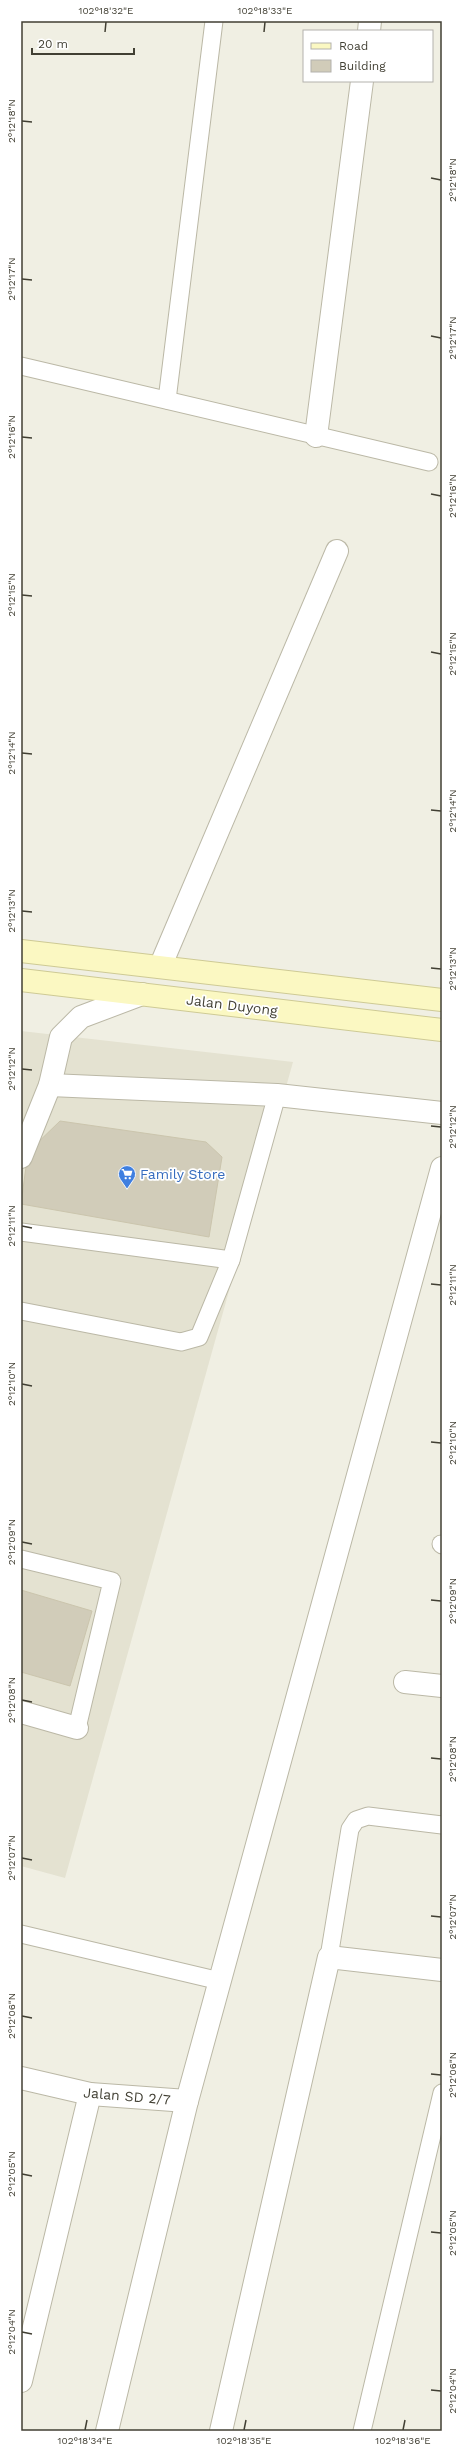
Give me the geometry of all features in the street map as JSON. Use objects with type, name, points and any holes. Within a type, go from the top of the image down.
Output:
[{"type":"main road","name":"Jalan Duyong","points":[[21,951],[442,1000]]},
{"type":"main road","name":"Jalan Duyong","points":[[21,980],[442,1030]]},
{"type":"street","points":[[316,436],[362,82]]},
{"type":"street","points":[[160,967],[337,551]]},
{"type":"street","points":[[21,1157],[50,1085],[61,1037],[81,1017],[142,994]]},
{"type":"street","points":[[50,1085],[277,1095],[442,1113]]},
{"type":"street","points":[[107,2431],[187,2101],[442,1168]]},
{"type":"street","points":[[405,1682],[442,1686]]},
{"type":"street","points":[[21,1712],[78,1728]]},
{"type":"street","points":[[221,2431],[329,1957],[442,1970]]},
{"type":"street","name":"Jalan SD 2/7","points":[[21,2078],[90,2094],[187,2101]]},
{"type":"street","points":[[21,2381],[90,2094]]},
{"type":"lane","points":[[167,400],[214,21]]},
{"type":"lane","points":[[21,366],[429,462]]},
{"type":"lane","points":[[21,1311],[181,1342],[199,1337],[231,1260],[277,1095]]},
{"type":"lane","points":[[21,1232],[231,1260]]},
{"type":"lane","points":[[21,1558],[112,1581],[78,1728]]},
{"type":"lane","points":[[329,1957],[350,1829],[356,1820],[368,1816],[442,1825]]},
{"type":"lane","points":[[21,1934],[220,1981]]},
{"type":"lane","points":[[362,2431],[442,2093]]},
{"type":"shaded area","points":[[21,1031],[293,1062],[65,1878],[21,1866]]},
{"type":"building","points":[[60,1121],[206,1142],[222,1157],[209,1237],[21,1204],[28,1152]]},
{"type":"building","points":[[21,1590],[92,1611],[70,1686],[21,1672]]},
{"type":"place","name":"Family Store","points":[[127,1189]]}]
